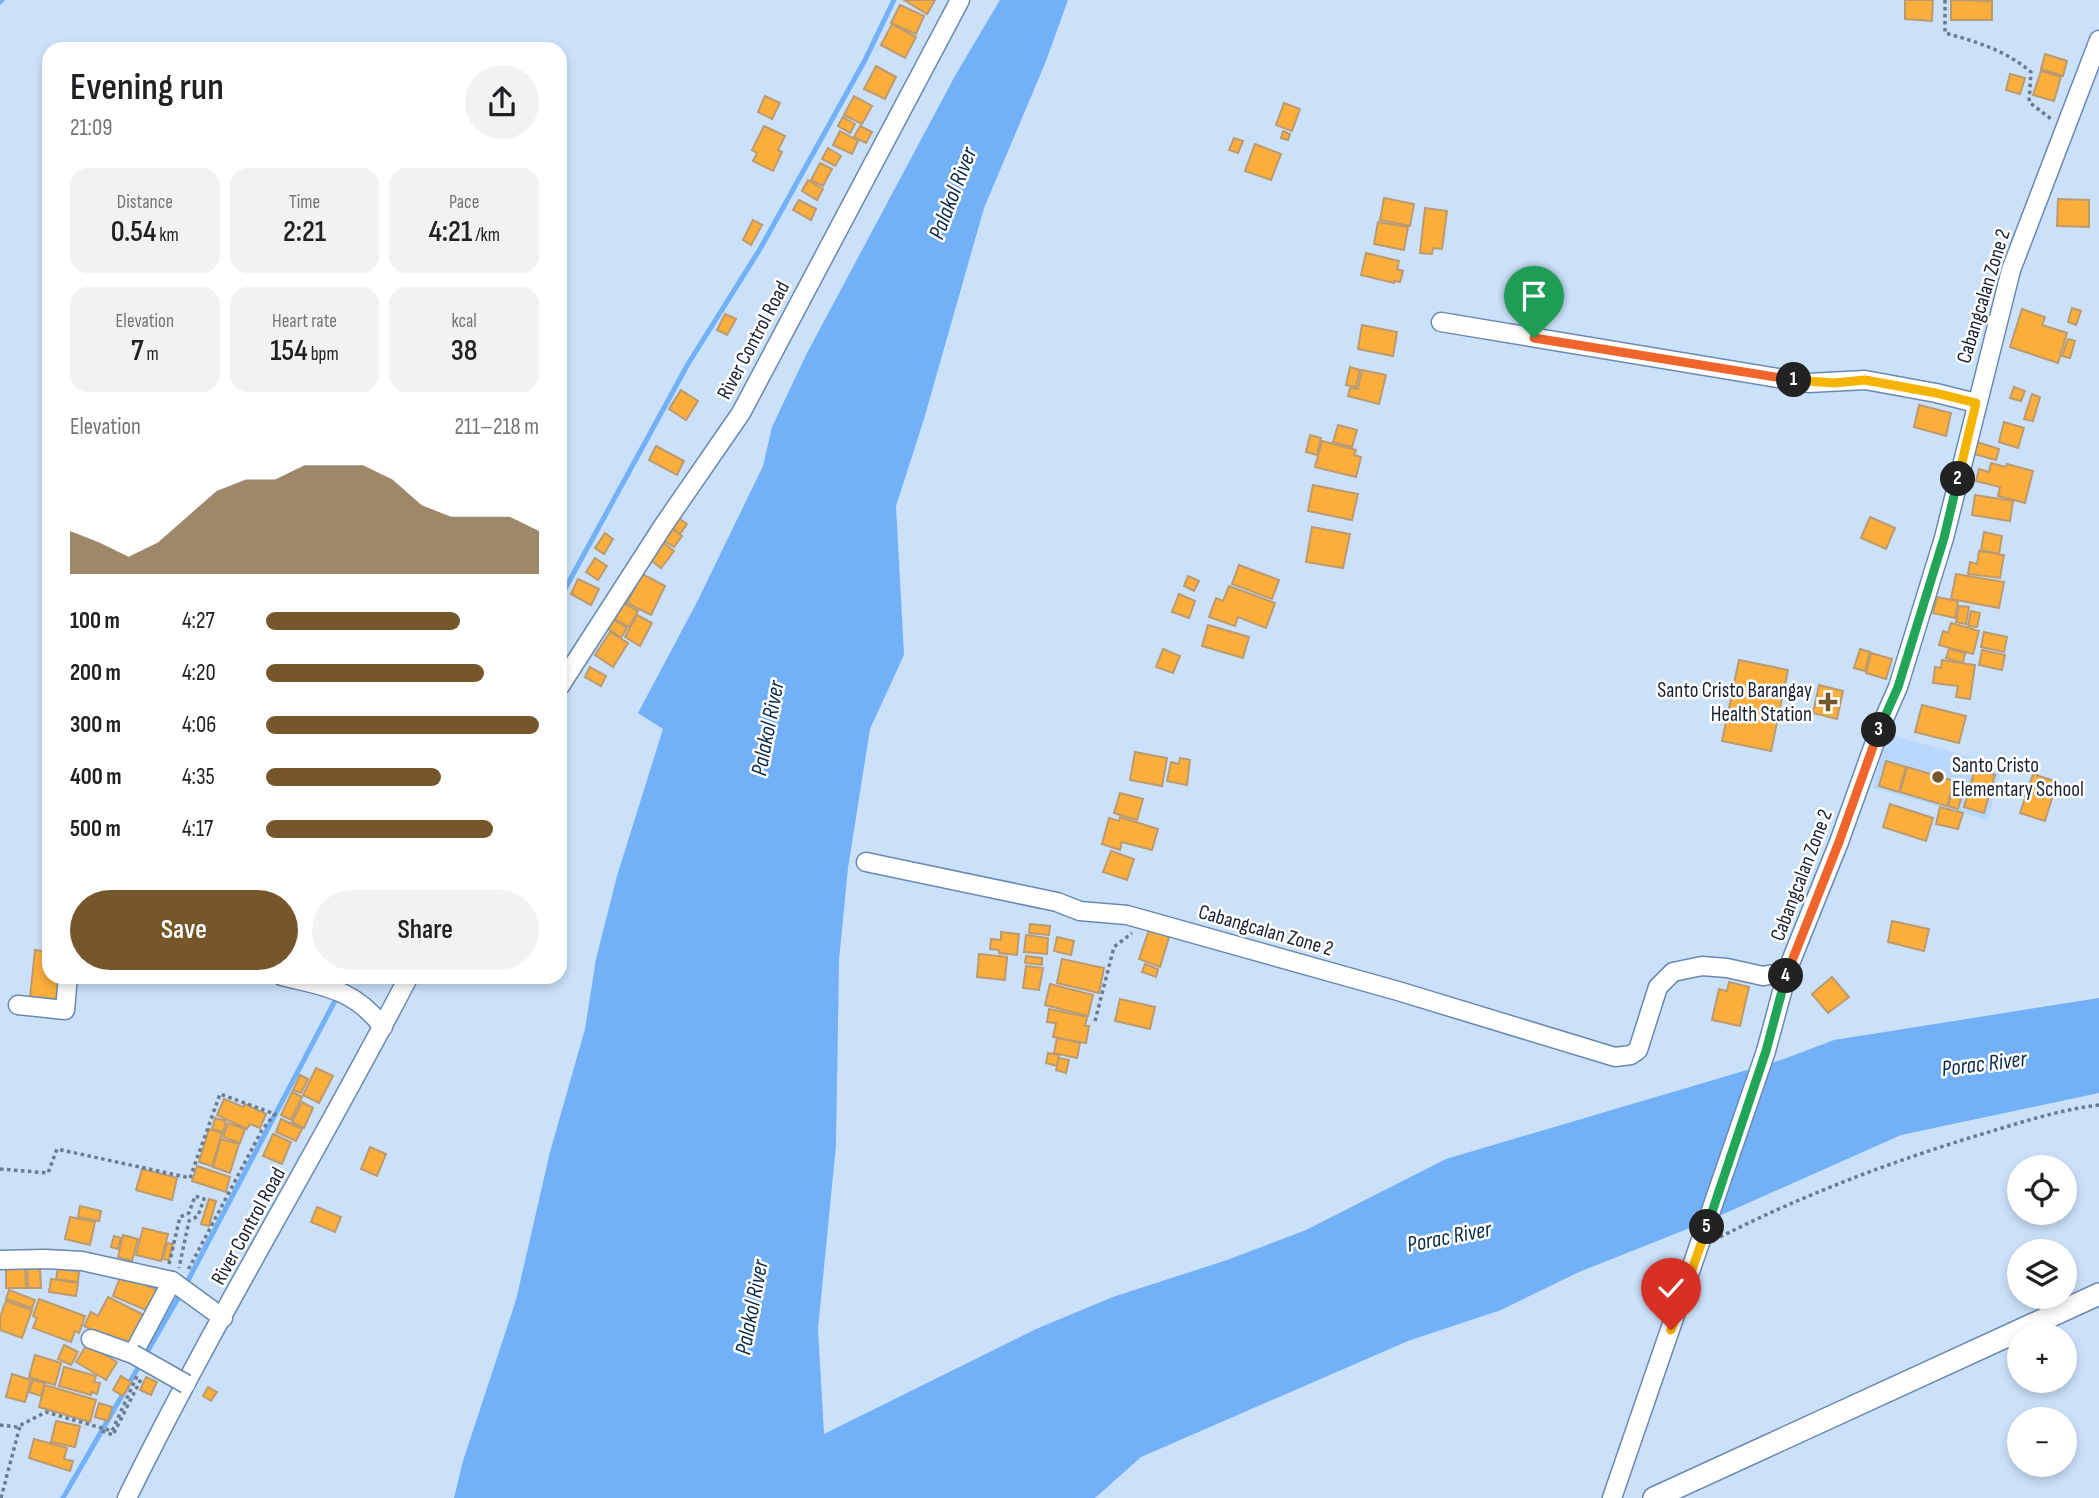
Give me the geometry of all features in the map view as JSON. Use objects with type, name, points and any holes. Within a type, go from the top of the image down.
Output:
[{"type":"street","name":"River Control Road","points":[[567,676],[656,537],[741,413],[960,0]]},
{"type":"street","name":"Cabangcalan Zone 2","points":[[866,862],[1057,902],[1080,911],[1127,915],[1398,991],[1615,1057],[1631,1055],[1638,1050],[1658,987],[1673,972],[1702,966],[1763,976],[1776,974],[1789,966],[1839,842],[1880,727],[1898,687],[1944,538],[2011,270],[2099,40]]},
{"type":"street","points":[[1441,322],[1808,383],[1865,380],[1976,403]]},
{"type":"street","points":[[1612,1498],[1766,1051],[1789,966]]},
{"type":"street","points":[[18,1004],[65,1010],[67,984]]},
{"type":"street","points":[[312,984],[339,991],[369,1010],[383,1027]]},
{"type":"street","name":"River Control Road","points":[[127,1498],[186,1384],[405,984]]},
{"type":"street","points":[[0,1260],[82,1261],[175,1278],[223,1318]]},
{"type":"street","points":[[133,1354],[175,1278]]},
{"type":"street","points":[[1654,1498],[2099,1294]]},
{"type":"street","points":[[90,1339],[133,1354],[186,1384]]},
{"type":"path","points":[[1945,0],[1945,33],[1991,46],[2019,61],[2031,72],[2029,102],[2065,130]]},
{"type":"path","points":[[1095,1021],[1114,947],[1147,921]]},
{"type":"path","points":[[0,1169],[48,1173],[57,1149],[190,1178],[220,1094],[275,1114],[262,1130],[175,1278]]},
{"type":"path","points":[[1702,1240],[1911,1156],[2065,1109],[2099,1105]]},
{"type":"path","points":[[195,1196],[204,1199],[198,1216],[189,1221],[175,1278],[180,1217],[189,1213],[195,1196]]},
{"type":"path","points":[[1,1498],[19,1427],[46,1412],[113,1435],[144,1374]]},
{"type":"shaded area","name":"Santo Cristo Elementary School","points":[[1887,734],[2002,766],[1988,820],[1873,788]]},
{"type":"water","points":[[1000,0],[1068,0],[1046,61],[984,208],[924,419],[896,506],[904,655],[870,729],[848,868],[839,960],[836,1145],[818,1329],[824,1434],[1036,1329],[1113,1297],[1227,1260],[1306,1230],[1446,1159],[1784,1059],[1834,1040],[2099,998],[2099,1093],[1901,1135],[1710,1220],[1579,1272],[1501,1310],[1408,1341],[1141,1457],[1095,1498],[454,1498],[463,1461],[516,1300],[550,1152],[585,1029],[596,959],[617,876],[663,729],[638,713],[697,602],[763,466],[772,427],[806,355],[956,74]]},
{"type":"building","points":[[904,0],[935,0],[927,14]]},
{"type":"building","points":[[1905,0],[1933,0],[1932,21],[1905,19]]},
{"type":"building","points":[[1951,0],[1992,1],[1992,20],[1951,20]]},
{"type":"building","points":[[900,5],[924,16],[916,34],[891,23]]},
{"type":"building","points":[[892,24],[916,37],[905,58],[881,45]]},
{"type":"building","points":[[2045,54],[2067,61],[2063,76],[2041,69]]},
{"type":"building","points":[[876,66],[896,77],[885,99],[864,89]]},
{"type":"building","points":[[2041,71],[2061,77],[2054,101],[2033,95]]},
{"type":"building","points":[[2010,74],[2025,78],[2020,94],[2006,90]]},
{"type":"building","points":[[765,96],[780,103],[772,119],[758,112]]},
{"type":"building","points":[[854,96],[872,106],[862,124],[844,115]]},
{"type":"building","points":[[1284,103],[1300,109],[1292,131],[1276,125]]},
{"type":"building","points":[[843,117],[855,124],[850,133],[838,126]]},
{"type":"building","points":[[764,126],[785,136],[778,150],[782,152],[773,171],[753,161],[757,153],[752,150]]},
{"type":"building","points":[[860,126],[872,132],[866,143],[854,137]]},
{"type":"building","points":[[840,131],[858,141],[852,154],[833,145]]},
{"type":"building","points":[[1283,131],[1290,134],[1288,140],[1281,138]]},
{"type":"building","points":[[1234,138],[1243,141],[1238,153],[1229,150]]},
{"type":"building","points":[[1255,144],[1281,154],[1271,180],[1245,171]]},
{"type":"building","points":[[828,148],[841,156],[835,166],[822,159]]},
{"type":"building","points":[[820,163],[832,169],[823,186],[811,180]]},
{"type":"building","points":[[808,180],[823,189],[817,200],[802,191]]},
{"type":"building","points":[[1384,198],[1414,204],[1410,226],[1380,220]]},
{"type":"building","points":[[2058,199],[2089,200],[2089,227],[2057,226]]},
{"type":"building","points":[[799,200],[816,209],[811,220],[793,210]]},
{"type":"building","points":[[1425,208],[1447,211],[1442,249],[1433,248],[1432,254],[1420,253]]},
{"type":"building","points":[[753,220],[762,225],[751,245],[743,240]]},
{"type":"building","points":[[1378,222],[1408,227],[1404,250],[1374,244]]},
{"type":"building","points":[[1366,253],[1399,261],[1397,269],[1403,271],[1400,282],[1361,275]]},
{"type":"building","points":[[2072,308],[2081,311],[2076,325],[2068,322]]},
{"type":"building","points":[[2022,309],[2045,317],[2042,325],[2067,333],[2058,363],[2010,347]]},
{"type":"building","points":[[725,314],[736,319],[727,335],[717,330]]},
{"type":"building","points":[[1362,325],[1397,332],[1393,356],[1358,349]]},
{"type":"building","points":[[2068,339],[2075,341],[2070,358],[2062,356]]},
{"type":"building","points":[[1350,367],[1360,370],[1356,387],[1346,385]]},
{"type":"building","points":[[1362,370],[1386,375],[1379,404],[1348,396],[1350,388],[1358,389]]},
{"type":"building","points":[[2014,387],[2025,391],[2021,401],[2010,398]]},
{"type":"building","points":[[681,390],[698,401],[686,420],[669,409]]},
{"type":"building","points":[[2032,394],[2040,397],[2033,421],[2024,419]]},
{"type":"building","points":[[1919,405],[1951,413],[1946,436],[1914,427]]},
{"type":"building","points":[[2004,422],[2024,428],[2018,448],[1999,442]]},
{"type":"building","points":[[1338,425],[1357,430],[1352,447],[1333,442]]},
{"type":"building","points":[[1310,435],[1321,438],[1317,455],[1306,452]]},
{"type":"building","points":[[1322,441],[1356,450],[1354,455],[1361,457],[1356,477],[1315,467]]},
{"type":"building","points":[[1977,442],[1999,449],[1996,460],[1974,454]]},
{"type":"building","points":[[656,446],[684,461],[677,475],[649,460]]},
{"type":"building","points":[[1991,463],[2033,471],[2025,503],[1998,496],[2000,487],[1976,481],[1979,469],[1989,472]]},
{"type":"building","points":[[1313,485],[1358,494],[1352,520],[1308,511]]},
{"type":"building","points":[[1975,495],[2013,501],[2010,521],[1972,515]]},
{"type":"building","points":[[676,516],[687,524],[680,534],[670,526]]},
{"type":"building","points":[[1870,517],[1895,528],[1886,549],[1861,538]]},
{"type":"building","points":[[669,527],[682,536],[674,547],[661,539]]},
{"type":"building","points":[[1312,527],[1350,534],[1343,568],[1306,562]]},
{"type":"building","points":[[1984,532],[2002,536],[1999,554],[1981,550]]},
{"type":"building","points":[[605,533],[613,539],[604,554],[595,548]]},
{"type":"building","points":[[661,541],[674,551],[661,568],[648,558]]},
{"type":"building","points":[[1979,551],[2004,555],[2000,578],[1968,574],[1970,562],[1977,564]]},
{"type":"building","points":[[595,558],[607,566],[598,580],[586,572]]},
{"type":"building","points":[[1239,565],[1279,580],[1272,599],[1232,584]]},
{"type":"building","points":[[642,574],[665,586],[651,615],[627,603]]},
{"type":"building","points":[[1956,574],[2004,582],[1999,608],[1951,599]]},
{"type":"building","points":[[1188,576],[1199,581],[1194,591],[1184,586]]},
{"type":"building","points":[[578,579],[599,589],[591,605],[571,594]]},
{"type":"building","points":[[1229,586],[1275,603],[1266,628],[1238,617],[1235,626],[1209,617],[1216,598],[1223,601]]},
{"type":"building","points":[[1179,594],[1195,601],[1189,618],[1172,612]]},
{"type":"building","points":[[1937,597],[1958,601],[1955,618],[1933,613]]},
{"type":"building","points":[[621,602],[638,611],[629,627],[613,618]]},
{"type":"building","points":[[1959,606],[1969,607],[1966,624],[1956,622]]},
{"type":"building","points":[[1971,611],[1980,613],[1977,627],[1968,626]]},
{"type":"building","points":[[637,615],[652,623],[640,646],[625,637]]},
{"type":"building","points":[[613,619],[627,628],[621,638],[607,628]]},
{"type":"building","points":[[1951,623],[1979,631],[1973,654],[1939,645],[1943,631],[1948,633]]},
{"type":"building","points":[[1208,625],[1249,637],[1243,658],[1202,646]]},
{"type":"building","points":[[610,632],[628,643],[613,667],[595,655]]},
{"type":"building","points":[[1984,632],[2007,637],[2004,652],[1981,647]]},
{"type":"building","points":[[1163,649],[1180,656],[1173,673],[1156,667]]},
{"type":"building","points":[[1860,649],[1870,652],[1865,671],[1854,668]]},
{"type":"building","points":[[1949,649],[1965,653],[1963,663],[1946,658]]},
{"type":"building","points":[[1982,650],[2005,655],[2002,670],[1979,665]]},
{"type":"building","points":[[1871,653],[1892,659],[1886,679],[1866,673]]},
{"type":"building","points":[[1739,660],[1788,670],[1771,751],[1722,741]]},
{"type":"building","points":[[1942,660],[1975,665],[1970,699],[1956,697],[1958,686],[1933,683],[1935,667],[1941,668]]},
{"type":"building","points":[[590,667],[606,676],[601,686],[585,677]]},
{"type":"building","name":"Santo Cristo Barangay Health Station","points":[[1819,685],[1843,691],[1837,719],[1813,713]]},
{"type":"building","points":[[1922,705],[1966,716],[1959,743],[1915,732]]},
{"type":"building","points":[[1135,752],[1167,758],[1162,786],[1130,780]]},
{"type":"building","points":[[1180,758],[1190,760],[1187,785],[1167,781],[1171,762],[1179,764]]},
{"type":"building","points":[[1886,761],[1906,767],[1899,792],[1879,786]]},
{"type":"building","points":[[1907,767],[1954,781],[1947,806],[1900,792]]},
{"type":"building","points":[[1975,769],[1995,775],[1984,813],[1964,807]]},
{"type":"building","points":[[2033,774],[2057,782],[2045,821],[2020,813]]},
{"type":"building","points":[[1120,793],[1143,799],[1137,820],[1114,813]]},
{"type":"building","points":[[1951,796],[1961,799],[1958,809],[1948,806]]},
{"type":"building","points":[[1890,804],[1933,818],[1926,841],[1883,827]]},
{"type":"building","points":[[1940,807],[1963,813],[1958,829],[1936,824]]},
{"type":"building","points":[[1120,817],[1158,829],[1152,850],[1122,842],[1120,850],[1102,844],[1109,818],[1119,821]]},
{"type":"building","points":[[1111,851],[1134,859],[1127,880],[1103,872]]},
{"type":"building","points":[[1892,921],[1929,929],[1924,951],[1888,942]]},
{"type":"building","points":[[1030,924],[1050,926],[1049,935],[1029,933]]},
{"type":"building","points":[[1150,927],[1170,934],[1160,967],[1139,959]]},
{"type":"building","points":[[1001,932],[1019,934],[1017,955],[990,949],[991,939],[1001,940]]},
{"type":"building","points":[[1026,935],[1048,938],[1047,954],[1024,952]]},
{"type":"building","points":[[1057,937],[1074,941],[1071,955],[1054,951]]},
{"type":"building","points":[[35,950],[42,951],[42,984],[63,984],[61,1000],[30,997]]},
{"type":"building","points":[[979,954],[1007,957],[1005,980],[977,977]]},
{"type":"building","points":[[1026,956],[1042,958],[1042,965],[1025,963]]},
{"type":"building","points":[[1062,959],[1104,968],[1099,993],[1057,983]]},
{"type":"building","points":[[1145,964],[1158,969],[1156,977],[1142,972]]},
{"type":"building","points":[[1026,966],[1043,968],[1039,990],[1023,988]]},
{"type":"building","points":[[1832,977],[1849,997],[1828,1013],[1812,994]]},
{"type":"building","points":[[1729,982],[1749,987],[1740,1026],[1712,1020],[1719,989],[1727,991]]},
{"type":"building","points":[[1050,984],[1093,995],[1088,1016],[1045,1005]]},
{"type":"building","points":[[1120,999],[1155,1007],[1150,1029],[1115,1021]]},
{"type":"building","points":[[1049,1009],[1087,1017],[1085,1026],[1089,1026],[1086,1043],[1053,1037],[1056,1023],[1047,1022]]},
{"type":"building","points":[[1057,1038],[1080,1043],[1077,1058],[1054,1053]]},
{"type":"building","points":[[1048,1053],[1059,1055],[1057,1066],[1046,1063]]},
{"type":"building","points":[[1059,1058],[1069,1060],[1066,1073],[1056,1070]]},
{"type":"building","points":[[316,1068],[333,1076],[319,1103],[303,1095]]},
{"type":"building","points":[[300,1075],[308,1079],[301,1093],[293,1090]]},
{"type":"building","points":[[292,1092],[302,1097],[291,1120],[281,1115]]},
{"type":"building","points":[[224,1099],[243,1107],[245,1104],[266,1114],[260,1128],[250,1124],[247,1129],[217,1115]]},
{"type":"building","points":[[302,1102],[313,1108],[304,1128],[292,1122]]},
{"type":"building","points":[[215,1118],[226,1121],[223,1132],[212,1129]]},
{"type":"building","points":[[281,1119],[302,1129],[296,1141],[276,1132]]},
{"type":"building","points":[[228,1123],[245,1129],[240,1143],[223,1137]]},
{"type":"building","points":[[209,1129],[222,1133],[212,1166],[199,1162]]},
{"type":"building","points":[[273,1134],[291,1142],[282,1164],[263,1156]]},
{"type":"building","points":[[221,1139],[239,1144],[230,1173],[213,1167]]},
{"type":"building","points":[[370,1147],[386,1154],[377,1176],[361,1169]]},
{"type":"building","points":[[197,1166],[230,1177],[226,1192],[192,1181]]},
{"type":"building","points":[[142,1169],[177,1178],[172,1200],[136,1190]]},
{"type":"building","points":[[209,1199],[216,1201],[209,1226],[201,1224]]},
{"type":"building","points":[[80,1206],[101,1211],[99,1221],[78,1217]]},
{"type":"building","points":[[317,1207],[341,1217],[335,1232],[311,1222]]},
{"type":"building","points":[[70,1217],[95,1222],[90,1245],[65,1239]]},
{"type":"building","points":[[143,1228],[168,1234],[161,1261],[136,1255]]},
{"type":"building","points":[[123,1235],[138,1239],[132,1261],[118,1257]]},
{"type":"building","points":[[114,1236],[121,1238],[118,1249],[111,1247]]},
{"type":"building","points":[[167,1243],[173,1244],[169,1260],[163,1259]]},
{"type":"building","points":[[6,1264],[25,1264],[26,1288],[6,1288]]},
{"type":"building","points":[[27,1267],[40,1267],[41,1288],[28,1288]]},
{"type":"building","points":[[58,1268],[79,1272],[78,1282],[56,1279]]},
{"type":"building","points":[[121,1275],[157,1290],[148,1311],[113,1296]]},
{"type":"building","points":[[51,1279],[78,1283],[76,1296],[49,1292]]},
{"type":"building","points":[[9,1290],[35,1300],[32,1308],[6,1299]]},
{"type":"building","points":[[108,1297],[146,1316],[130,1349],[84,1326],[91,1312],[98,1316]]},
{"type":"building","points":[[39,1299],[85,1316],[79,1333],[75,1331],[71,1342],[33,1328],[37,1318],[33,1316]]},
{"type":"building","points":[[6,1301],[32,1310],[22,1338],[0,1330],[0,1317]]},
{"type":"building","points":[[87,1344],[117,1362],[106,1380],[76,1362]]},
{"type":"building","points":[[64,1345],[78,1352],[71,1365],[58,1359]]},
{"type":"building","points":[[35,1355],[61,1363],[55,1385],[29,1377]]},
{"type":"building","points":[[64,1367],[96,1376],[94,1382],[100,1383],[97,1394],[91,1392],[91,1395],[59,1386]]},
{"type":"building","points":[[12,1374],[31,1380],[25,1402],[6,1397]]},
{"type":"building","points":[[121,1376],[131,1382],[123,1396],[113,1390]]},
{"type":"building","points":[[146,1377],[157,1382],[151,1395],[140,1390]]},
{"type":"building","points":[[33,1380],[45,1383],[41,1396],[29,1392]]},
{"type":"building","points":[[45,1385],[96,1400],[90,1422],[39,1407]]},
{"type":"building","points":[[208,1387],[217,1392],[211,1401],[203,1396]]},
{"type":"building","points":[[99,1403],[112,1407],[108,1421],[95,1417]]},
{"type":"building","points":[[56,1421],[80,1426],[75,1447],[51,1442]]},
{"type":"building","points":[[34,1439],[67,1448],[64,1459],[73,1461],[70,1471],[29,1458]]},
{"type":"waterway","points":[[567,585],[688,364],[760,249],[865,60],[894,0]]},
{"type":"waterway","points":[[63,1498],[184,1288],[344,984]]},
{"type":"place","name":"Santo Cristo Barangay Health Station","points":[[1828,702]]},
{"type":"place","name":"Santo Cristo Elementary School","points":[[1938,777]]},
{"type":"route","points":[[1534,338],[1808,383],[1865,380],[1976,403],[1944,538],[1898,687],[1880,727],[1839,842],[1789,966],[1766,1051],[1671,1330]]},
{"type":"water label","name":"Palakol River","points":[[952,193]]},
{"type":"water label","name":"Palakol River","points":[[767,728]]},
{"type":"water label","name":"Porac River","points":[[1984,1063]]},
{"type":"water label","name":"Porac River","points":[[1449,1236]]},
{"type":"water label","name":"Palakol River","points":[[751,1307]]}]
